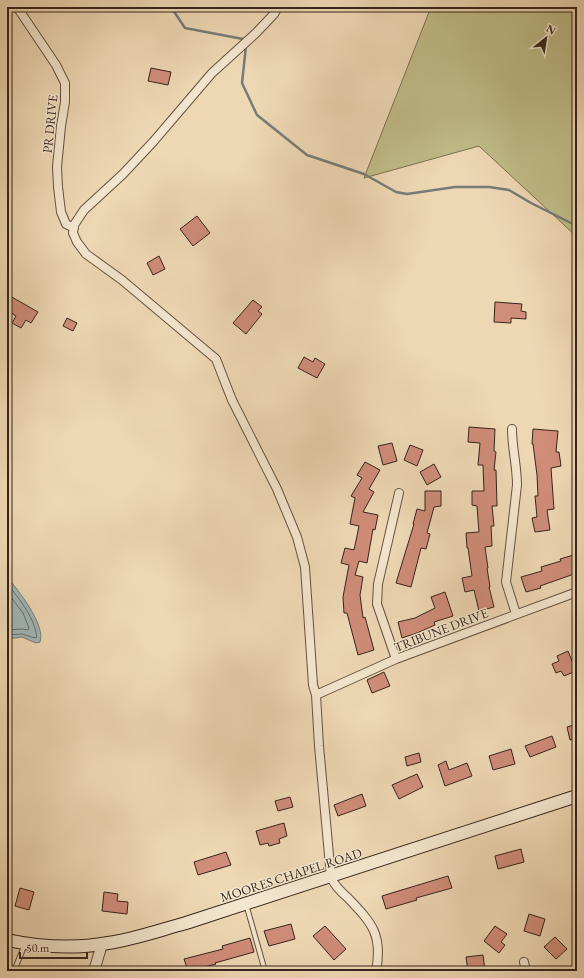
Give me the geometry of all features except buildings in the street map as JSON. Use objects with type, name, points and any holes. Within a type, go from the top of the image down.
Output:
[{"type":"main road","name":"MOORES CHAPEL ROAD","points":[[7,940],[26,944],[69,946],[102,944],[130,939],[246,904],[577,796]]},
{"type":"street","name":"PR DRIVE","points":[[17,7],[56,65],[65,84],[65,102],[57,167],[58,187],[61,212],[66,224],[74,228]]},
{"type":"street","points":[[278,7],[274,14],[256,33],[212,73],[153,142],[123,174],[84,210],[74,228],[73,233],[77,242],[86,254],[122,280],[216,359],[232,400],[277,489],[297,537],[305,567],[313,685],[316,695],[319,746],[331,876],[334,884],[362,913],[373,927],[378,940],[376,971]]},
{"type":"street","points":[[512,429],[512,444],[518,485],[506,582],[516,614]]},
{"type":"street","points":[[396,659],[377,604],[377,596],[378,584],[399,493]]},
{"type":"street","name":"TRIBUNE DRIVE","points":[[316,695],[396,659],[577,592]]},
{"type":"street","points":[[94,971],[102,944]]},
{"type":"street","points":[[524,962],[526,971]]},
{"type":"lane","points":[[246,904],[264,971]]},
{"type":"lane","points":[[14,971],[26,944]]},
{"type":"shaded area","points":[[431,7],[577,7],[577,237],[479,146],[364,178]]},
{"type":"water","points":[[7,577],[18,590],[35,617],[41,635],[40,642],[36,643],[22,637],[7,639]]},
{"type":"waterway","points":[[171,7],[185,28],[243,39]]},
{"type":"waterway","points":[[246,46],[242,83],[257,115],[307,155],[364,174],[396,192],[407,194],[455,187],[489,187],[509,190],[577,226]]}]
